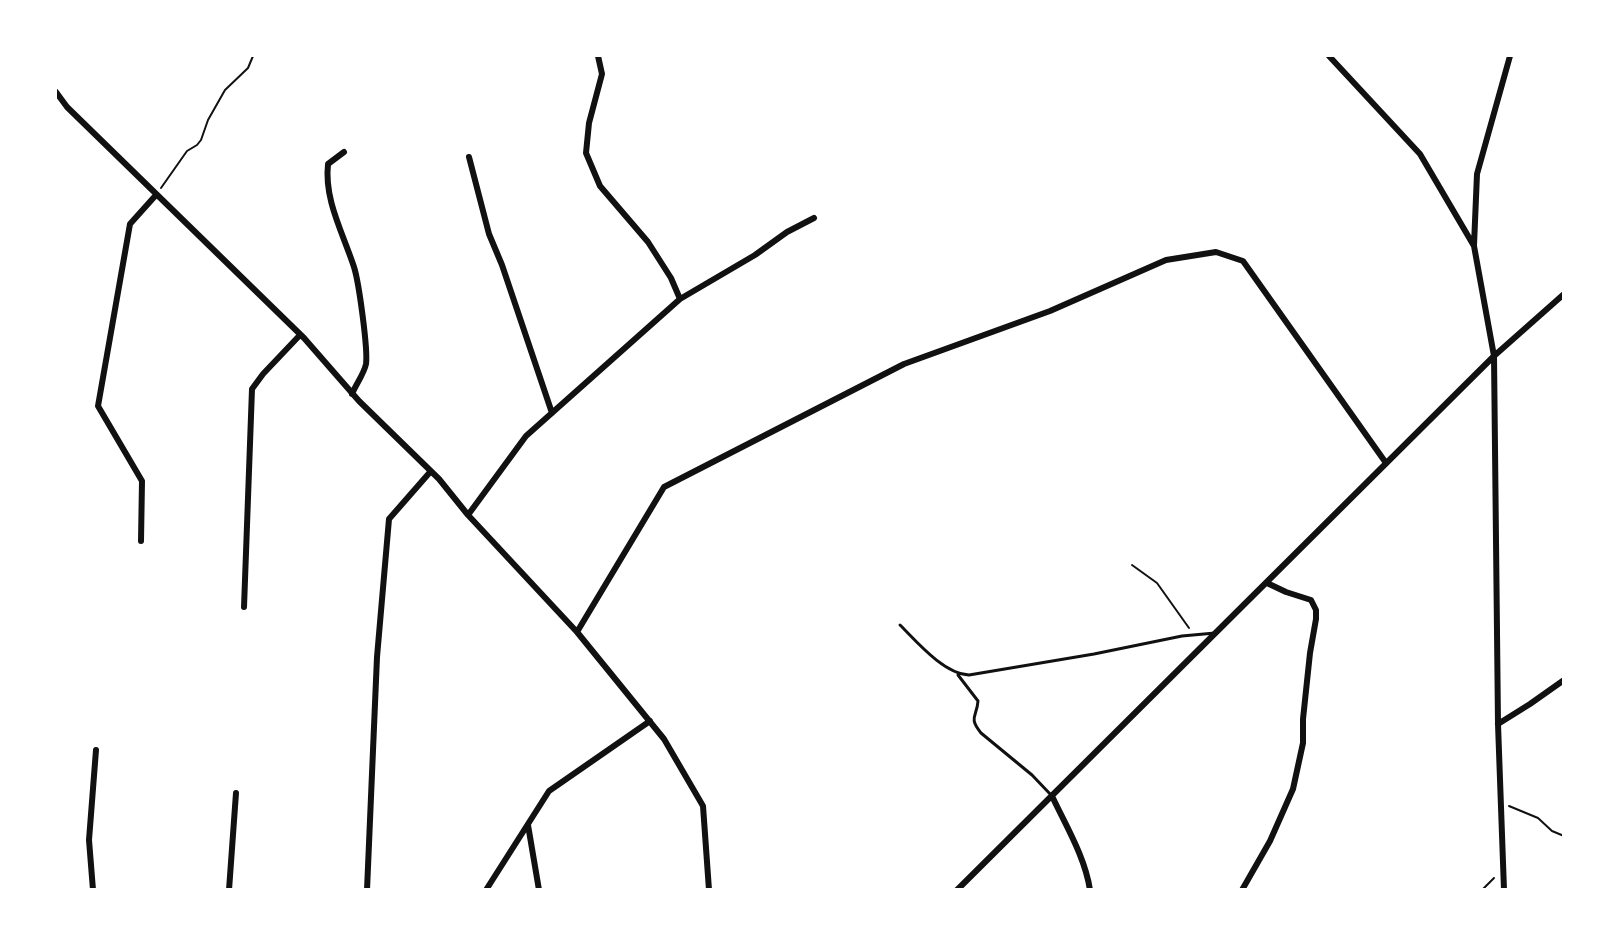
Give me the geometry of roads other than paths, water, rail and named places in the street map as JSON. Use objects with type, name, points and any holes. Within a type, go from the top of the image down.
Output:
[{"type":"street","points":[[598,56],[602,74],[589,123],[586,153],[600,186],[648,242],[671,278],[680,299]]},
{"type":"street","points":[[1329,56],[1420,154],[1474,246]]},
{"type":"street","points":[[1504,890],[1498,724],[1494,356],[1474,246],[1477,174],[1510,56]]},
{"type":"street","points":[[56,92],[67,107],[300,335],[352,394],[431,471],[468,515],[577,632],[664,739],[703,806],[709,890]]},
{"type":"street","points":[[344,152],[328,164],[327,175],[332,206],[355,270],[366,348],[365,365],[352,394]]},
{"type":"street","points":[[469,158],[489,234],[502,265],[552,413]]},
{"type":"street","points":[[141,541],[142,481],[98,406],[130,224],[156,195]]},
{"type":"street","points":[[468,515],[526,436],[680,299],[755,255],[787,232],[814,218]]},
{"type":"street","points":[[577,632],[664,487],[904,364],[1050,311],[1166,260],[1216,252],[1243,261],[1386,463]]},
{"type":"street","points":[[957,890],[1494,356],[1563,294]]},
{"type":"street","points":[[244,607],[252,389],[300,335]]},
{"type":"street","points":[[368,890],[377,657],[389,519],[431,471]]},
{"type":"street","points":[[1242,890],[1270,841],[1293,789],[1303,743],[1310,653],[1316,619],[1316,610],[1311,600],[1267,583]]},
{"type":"street","points":[[1498,724],[1530,705],[1563,680]]},
{"type":"street","points":[[486,890],[549,791],[650,722]]},
{"type":"street","points":[[93,890],[89,840],[96,750]]},
{"type":"street","points":[[229,890],[236,793]]},
{"type":"street","points":[[1052,796],[1079,854],[1090,890]]},
{"type":"street","points":[[528,825],[539,890]]},
{"type":"lane","points":[[900,625],[936,659],[958,675],[978,701],[973,716],[976,726],[1032,775],[1052,796]]},
{"type":"lane","points":[[958,675],[984,674],[1194,635],[1216,633]]}]
